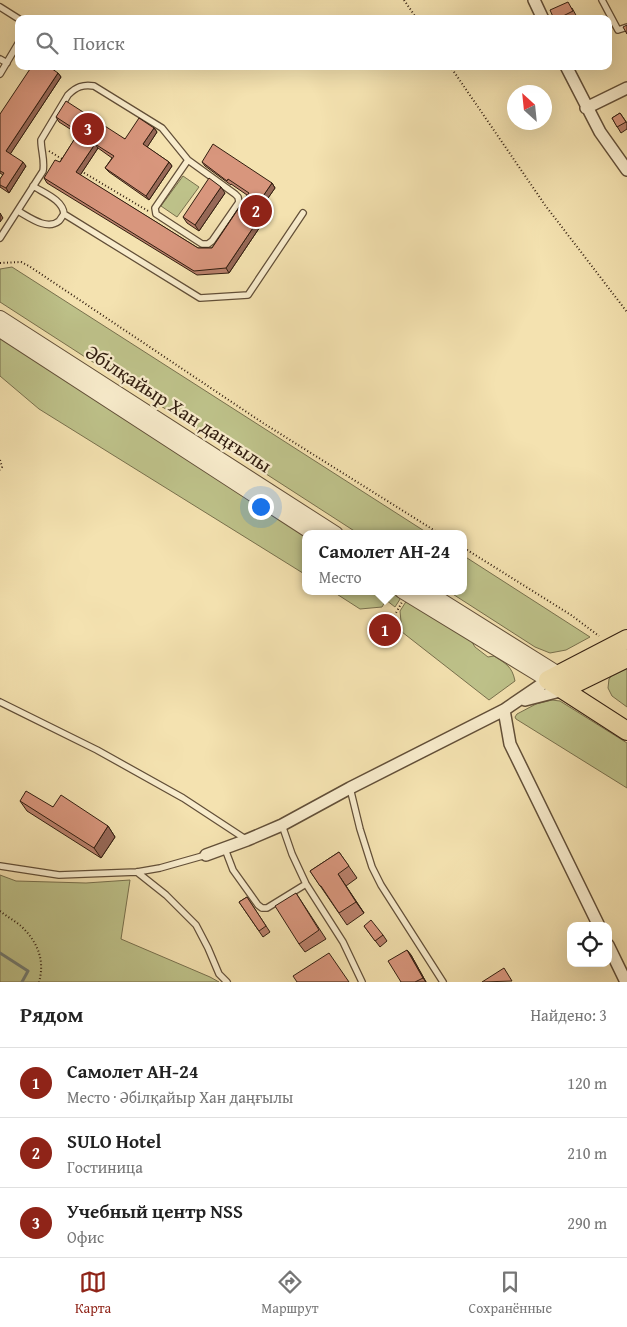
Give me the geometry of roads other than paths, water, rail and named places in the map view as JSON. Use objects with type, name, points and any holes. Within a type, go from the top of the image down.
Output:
[{"type":"main road","points":[[561,682],[627,640]]},
{"type":"main road","points":[[561,682],[627,658]]},
{"type":"main road","points":[[561,682],[627,718]]},
{"type":"main road","points":[[561,682],[627,731]]},
{"type":"street","points":[[534,0],[541,15]]},
{"type":"street","points":[[568,70],[600,132],[627,170]]},
{"type":"street","points":[[586,108],[627,88]]},
{"type":"street","name":"Әбілқайыр Хан даңғылы","points":[[0,318],[330,530]]},
{"type":"street","name":"Әбілқайыр Хан даңғылы","points":[[0,330],[308,530]]},
{"type":"street","points":[[409,595],[561,682]]},
{"type":"street","points":[[432,595],[561,682]]},
{"type":"street","points":[[206,855],[225,849],[282,824],[504,710],[516,702],[561,682]]},
{"type":"street","points":[[516,702],[561,682]]},
{"type":"street","points":[[504,710],[510,744],[597,922]]},
{"type":"street","points":[[612,954],[626,982]]},
{"type":"lane","points":[[602,0],[610,15]]},
{"type":"lane","points":[[0,6],[15,16]]},
{"type":"lane","points":[[612,19],[618,30],[627,27]]},
{"type":"lane","points":[[0,74],[15,48]]},
{"type":"lane","points":[[0,59],[6,63]]},
{"type":"lane","points":[[0,238],[43,171],[44,163],[41,140],[68,95],[74,90],[87,85],[94,86],[162,128],[188,160],[238,197],[239,202],[208,244],[202,244],[156,214],[155,208],[188,160]]},
{"type":"lane","points":[[18,211],[44,224],[52,224],[59,221],[64,214],[64,208],[60,203],[33,186]]},
{"type":"lane","points":[[64,214],[200,298],[248,295],[303,213]]},
{"type":"lane","points":[[0,702],[97,750],[183,798],[247,840]]},
{"type":"lane","points":[[350,788],[365,848],[372,867],[381,885],[443,982]]},
{"type":"lane","points":[[282,824],[292,854],[306,884],[343,942],[362,982]]},
{"type":"lane","points":[[225,849],[233,870],[262,908],[267,908],[306,884]]},
{"type":"lane","points":[[0,866],[58,874],[137,872],[160,868],[206,855]]},
{"type":"lane","points":[[137,872],[166,895],[196,925],[219,974],[228,982]]},
{"type":"waterway","points":[[0,953],[28,971],[22,982]]},
{"type":"place","name":"Учебный центр NSS","points":[[88,129]]},
{"type":"place","name":"SULO Hotel","points":[[256,211]]},
{"type":"place","name":"Самолет АН-24","points":[[385,630]]}]
